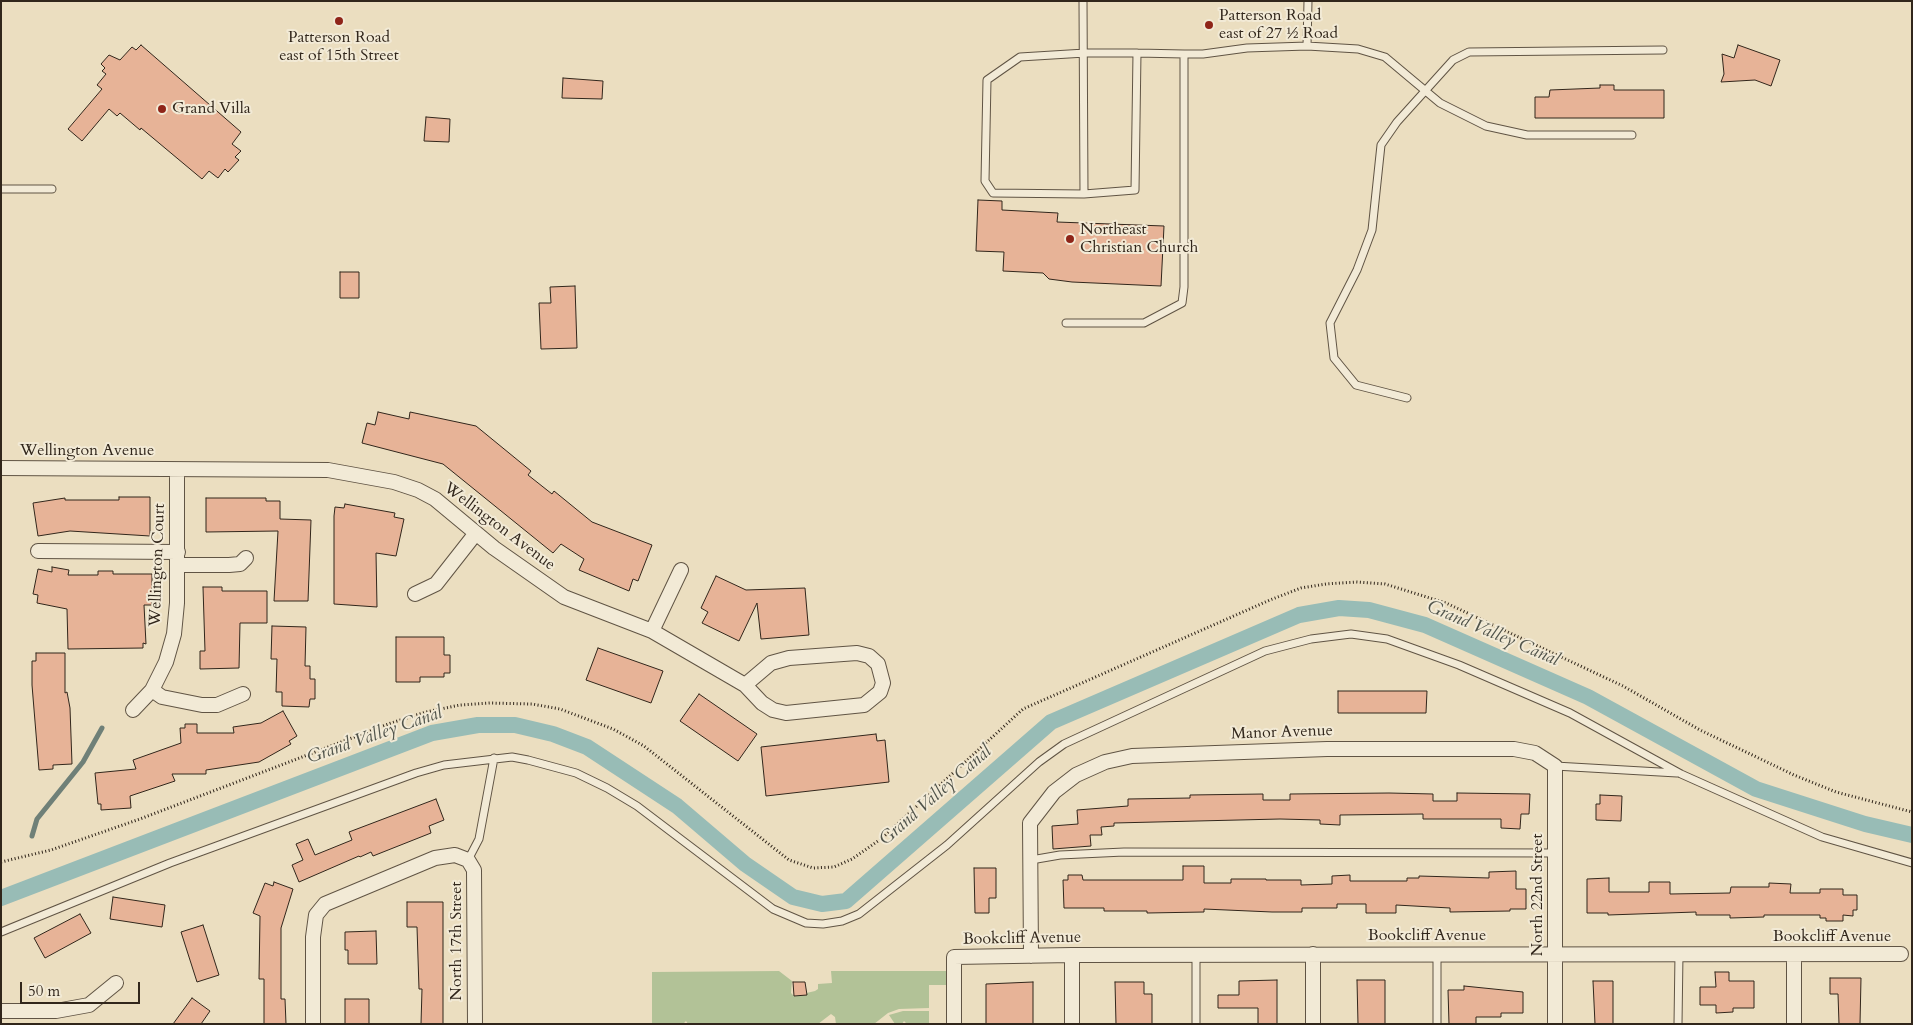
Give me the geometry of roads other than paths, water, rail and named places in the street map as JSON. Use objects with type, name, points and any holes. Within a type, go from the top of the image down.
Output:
[{"type":"street","name":"Wellington Avenue","points":[[1,468],[328,470],[394,482],[418,490],[435,499],[476,533],[564,597],[652,631],[744,685],[773,710],[786,714],[864,705],[880,692],[882,683],[878,664],[869,656],[857,653],[789,658],[771,663],[744,685]]},
{"type":"street","name":"Wellington Court","points":[[133,710],[152,690],[166,662],[174,634],[178,559],[176,470]]},
{"type":"street","points":[[415,594],[436,584],[476,533]]},
{"type":"street","points":[[38,551],[178,559],[229,565],[240,564],[246,558]]},
{"type":"street","points":[[652,631],[681,570]]},
{"type":"street","points":[[152,690],[162,697],[202,705],[217,705],[243,694]]},
{"type":"street","name":"Manor Avenue","points":[[1030,860],[1030,823],[1054,792],[1076,775],[1105,762],[1132,756],[1328,749],[1514,749],[1535,753],[1555,766]]},
{"type":"street","name":"North 22nd Street","points":[[1555,766],[1555,1024]]},
{"type":"street","points":[[313,1024],[313,937],[316,915],[325,904],[435,858],[455,855],[468,860]]},
{"type":"street","name":"North 17th Street","points":[[468,860],[474,870],[475,1024]]},
{"type":"street","points":[[1030,860],[1031,956]]},
{"type":"street","points":[[1313,954],[1314,1024]]},
{"type":"street","name":"Bookcliff Avenue","points":[[954,1024],[954,957],[1313,954],[1900,954]]},
{"type":"street","points":[[1072,955],[1072,1024]]},
{"type":"street","points":[[1794,955],[1794,1024]]},
{"type":"street","points":[[1,1011],[56,1012],[89,1005],[116,983]]},
{"type":"lane","points":[[1083,1],[1085,53],[1084,194]]},
{"type":"lane","points":[[1306,46],[1308,1]]},
{"type":"lane","points":[[1137,53],[1135,190],[1084,194],[993,193],[985,181],[987,80],[1020,57],[1085,53],[1137,53],[1203,54],[1247,48],[1306,46],[1358,49],[1385,57],[1440,103],[1486,126],[1519,133],[1632,135]]},
{"type":"lane","points":[[1407,398],[1356,385],[1334,358],[1330,323],[1357,270],[1372,230],[1382,145],[1397,122],[1454,60],[1469,52],[1664,50]]},
{"type":"lane","points":[[1066,323],[1144,323],[1182,303],[1184,287],[1184,54]]},
{"type":"lane","points":[[1,189],[52,189]]},
{"type":"lane","points":[[1,932],[160,867],[389,782],[444,765],[494,758],[528,760],[552,766],[576,773],[607,788],[637,806],[773,909],[806,922],[823,924],[851,918],[873,904],[947,845],[1039,762],[1064,744],[1265,651],[1311,639],[1351,634],[1387,639],[1459,665],[1570,714],[1681,774],[1822,837],[1912,863]]},
{"type":"lane","points":[[468,860],[479,839],[494,758]]},
{"type":"lane","points":[[1555,766],[1681,774]]},
{"type":"lane","points":[[1030,860],[1060,855],[1124,852],[1555,853]]},
{"type":"lane","points":[[1437,954],[1437,1024]]},
{"type":"lane","points":[[1678,1024],[1679,954]]},
{"type":"lane","points":[[1196,955],[1196,1024]]},
{"type":"waterway","name":"Grand Valley Canal","points":[[1,898],[432,733],[478,725],[515,725],[553,734],[587,747],[677,806],[745,864],[793,897],[822,904],[846,901],[1051,722],[1299,615],[1339,608],[1369,610],[1425,625],[1588,697],[1756,789],[1865,824],[1912,835]]},
{"type":"waterway","points":[[32,836],[37,819],[83,762],[102,728]]},
{"type":"place","name":"Patterson Road east of 15th Street","points":[[339,21]]},
{"type":"place","name":"Patterson Road east of 27 ½ Road","points":[[1209,25]]},
{"type":"place","name":"Grand Villa","points":[[162,109]]},
{"type":"place","name":"Northeast Christian Church","points":[[1070,239]]}]
